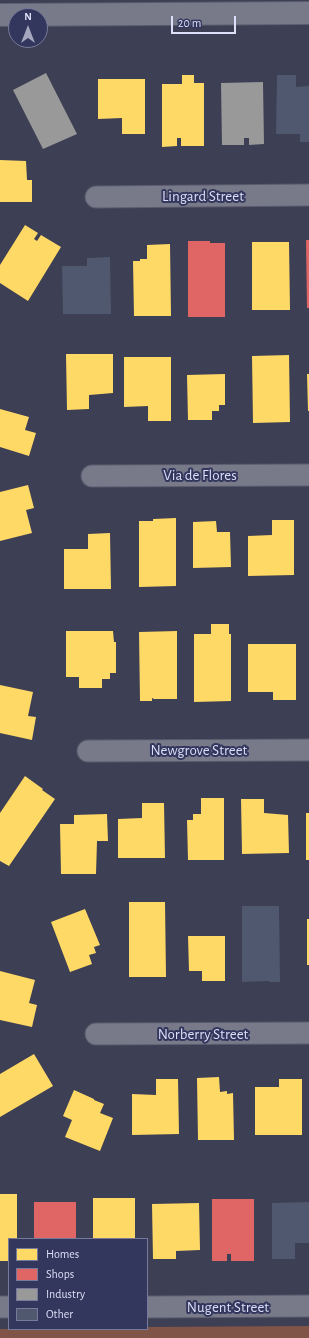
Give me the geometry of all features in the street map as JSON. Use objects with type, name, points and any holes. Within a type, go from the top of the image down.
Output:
[{"type":"main road","points":[[0,15],[309,13]]},
{"type":"street","name":"Lingard Street","points":[[96,197],[309,195]]},
{"type":"street","name":"Via de Flores","points":[[92,476],[309,475]]},
{"type":"street","name":"Newgrove Street","points":[[88,750],[309,750]]},
{"type":"street","name":"Norberry Street","points":[[96,1034],[309,1033]]},
{"type":"street","name":"Nugent Street","points":[[148,1307],[309,1306]]},
{"type":"shaded area","points":[[309,1326],[309,1338],[0,1338],[0,1329],[148,1330],[148,1327]]},
{"type":"building: Homes","points":[[182,75],[194,75],[194,83],[204,83],[204,146],[181,146],[181,138],[177,138],[177,146],[162,147],[162,84],[182,84]]},
{"type":"building: Homes","points":[[98,79],[145,79],[145,134],[122,134],[122,118],[98,119]]},
{"type":"building: Homes","points":[[0,160],[26,161],[27,180],[32,180],[32,202],[0,202]]},
{"type":"building: Homes","points":[[25,225],[38,233],[34,239],[37,241],[41,235],[61,247],[28,301],[0,283],[0,265]]},
{"type":"building: Homes","points":[[252,242],[289,242],[290,310],[252,310]]},
{"type":"building: Homes","points":[[170,244],[171,316],[134,316],[133,261],[147,259],[147,245]]},
{"type":"building: Homes","points":[[66,354],[113,354],[113,393],[89,395],[89,409],[67,410]]},
{"type":"building: Homes","points":[[289,355],[290,422],[253,423],[252,356]]},
{"type":"building: Homes","points":[[124,357],[171,357],[171,421],[148,421],[148,406],[124,407]]},
{"type":"building: Homes","points":[[225,374],[225,405],[219,405],[219,411],[212,411],[212,420],[188,420],[187,375]]},
{"type":"building: Homes","points":[[307,374],[309,374],[309,411],[308,411]]},
{"type":"building: Homes","points":[[0,409],[29,417],[25,430],[36,433],[29,456],[0,447]]},
{"type":"building: Homes","points":[[28,485],[34,508],[26,510],[32,533],[0,541],[0,492]]},
{"type":"building: Homes","points":[[176,518],[176,586],[139,587],[139,521]]},
{"type":"building: Homes","points":[[272,520],[294,520],[294,575],[248,576],[248,536],[272,535]]},
{"type":"building: Homes","points":[[216,521],[217,532],[230,532],[231,567],[193,568],[193,522]]},
{"type":"building: Homes","points":[[110,533],[111,589],[64,589],[64,549],[88,549],[88,534]]},
{"type":"building: Homes","points":[[211,624],[229,624],[229,634],[231,634],[231,701],[194,702],[194,634],[211,634]]},
{"type":"building: Homes","points":[[66,631],[113,631],[114,642],[116,642],[116,673],[110,673],[110,679],[102,679],[102,688],[79,688],[79,677],[66,677]]},
{"type":"building: Homes","points":[[177,631],[177,699],[152,698],[152,701],[140,701],[139,632]]},
{"type":"building: Homes","points":[[248,644],[296,644],[296,700],[273,700],[273,692],[248,692]]},
{"type":"building: Homes","points":[[0,685],[33,692],[28,716],[36,717],[32,740],[0,733]]},
{"type":"building: Homes","points":[[25,776],[55,799],[9,866],[0,861],[0,813]]},
{"type":"building: Homes","points":[[201,798],[224,798],[224,860],[188,860],[187,820],[193,820],[193,814],[201,814]]},
{"type":"building: Homes","points":[[241,799],[264,799],[264,813],[288,815],[289,853],[242,854]]},
{"type":"building: Homes","points":[[142,803],[164,803],[165,858],[118,858],[118,819],[142,818]]},
{"type":"building: Homes","points":[[306,813],[309,813],[309,860],[306,860]]},
{"type":"building: Homes","points":[[107,814],[108,841],[97,841],[96,874],[61,874],[60,824],[74,824],[74,815]]},
{"type":"building: Homes","points":[[129,902],[165,902],[166,977],[129,977]]},
{"type":"building: Homes","points":[[85,909],[100,945],[94,947],[96,953],[89,955],[92,964],[70,972],[51,922]]},
{"type":"building: Homes","points":[[307,919],[309,919],[309,965],[307,965]]},
{"type":"building: Homes","points":[[188,936],[225,936],[225,981],[202,981],[202,971],[189,971]]},
{"type":"building: Homes","points":[[0,971],[35,980],[29,1003],[37,1005],[32,1027],[0,1020]]},
{"type":"building: Homes","points":[[34,1054],[53,1086],[0,1117],[0,1074]]},
{"type":"building: Homes","points":[[219,1077],[220,1092],[227,1091],[227,1094],[233,1093],[234,1140],[198,1140],[197,1078]]},
{"type":"building: Homes","points":[[156,1079],[178,1079],[179,1134],[132,1135],[132,1094],[156,1095]]},
{"type":"building: Homes","points":[[279,1079],[302,1079],[302,1135],[255,1135],[255,1087],[279,1087]]},
{"type":"building: Homes","points":[[74,1090],[104,1104],[100,1113],[113,1118],[100,1151],[65,1137],[72,1120],[63,1116]]},
{"type":"building: Homes","points":[[0,1194],[17,1194],[17,1238],[8,1238],[8,1261],[0,1261]]},
{"type":"building: Homes","points":[[93,1198],[135,1198],[135,1238],[93,1238]]},
{"type":"building: Homes","points":[[199,1203],[200,1250],[176,1251],[176,1259],[153,1259],[152,1204]]},
{"type":"building: Shops","points":[[306,240],[309,240],[309,308],[307,308]]},
{"type":"building: Shops","points":[[188,241],[225,243],[225,317],[188,317]]},
{"type":"building: Shops","points":[[212,1199],[254,1199],[254,1261],[231,1261],[231,1254],[227,1254],[227,1261],[212,1261]]},
{"type":"building: Shops","points":[[34,1202],[76,1202],[76,1238],[34,1238]]},
{"type":"building: Industry","points":[[46,73],[77,134],[43,149],[13,90]]},
{"type":"building: Industry","points":[[263,82],[264,144],[249,145],[249,138],[244,138],[244,145],[222,145],[221,83]]},
{"type":"building: Other","points":[[277,75],[296,75],[296,87],[309,86],[309,142],[300,142],[300,134],[276,134]]},
{"type":"building: Other","points":[[110,257],[111,314],[63,314],[62,266],[87,266],[87,258]]},
{"type":"building: Other","points":[[242,906],[279,906],[280,982],[242,982]]},
{"type":"building: Other","points":[[309,1202],[309,1243],[295,1243],[295,1259],[272,1259],[272,1203]]}]
